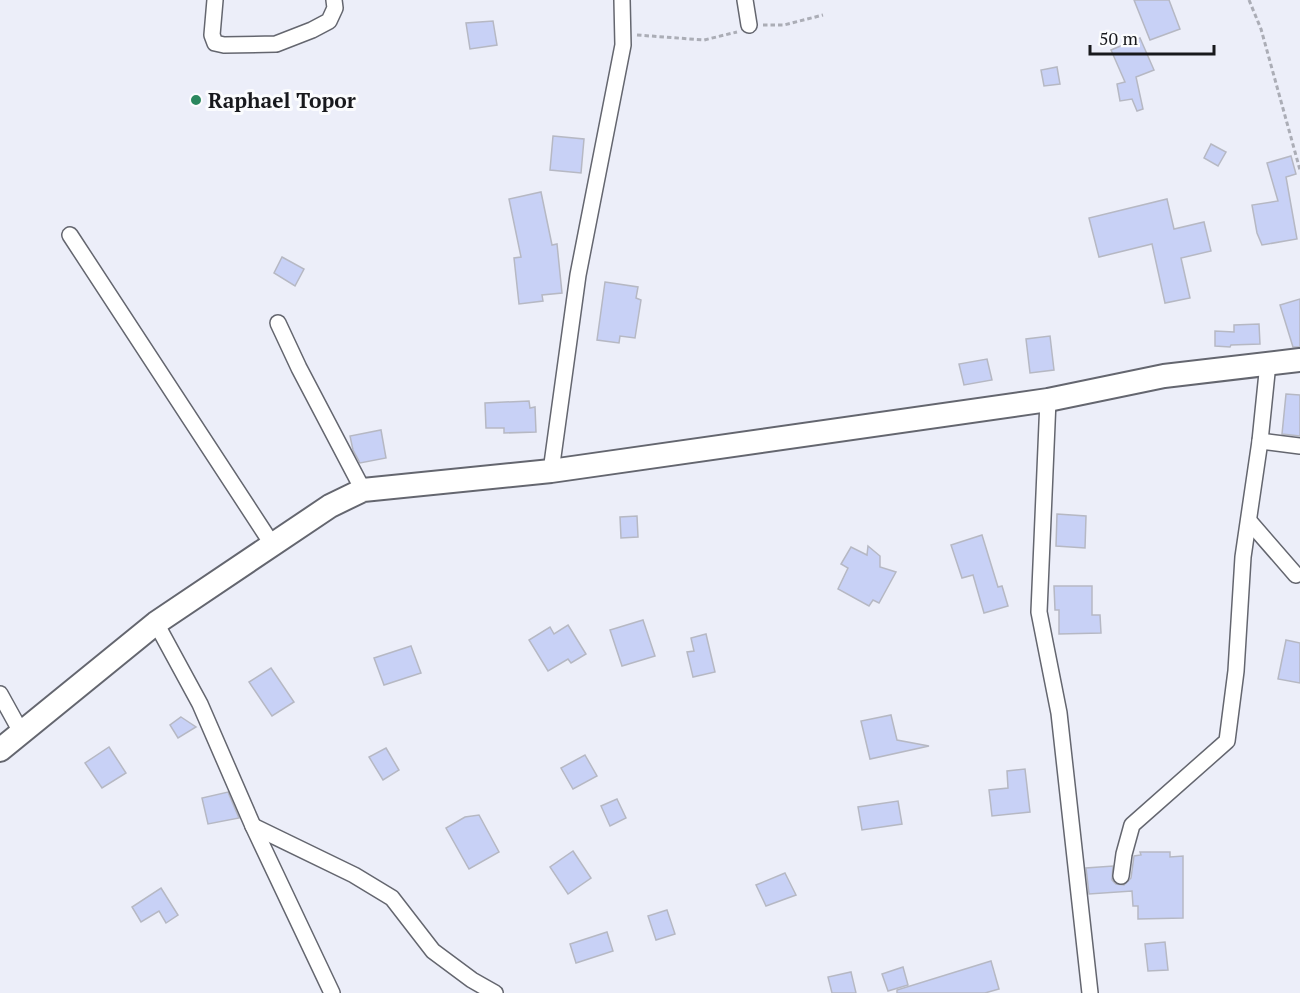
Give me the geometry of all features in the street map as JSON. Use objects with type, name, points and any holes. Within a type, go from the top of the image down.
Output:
[{"type":"main road","points":[[0,750],[156,623],[330,506],[363,490],[551,471],[1048,400],[1164,376],[1300,360]]},
{"type":"street","points":[[215,0],[212,34],[215,43],[224,45],[276,44],[312,30],[329,21],[335,8],[334,0]]},
{"type":"street","points":[[551,471],[578,275],[623,45],[622,0]]},
{"type":"street","points":[[745,0],[749,25]]},
{"type":"street","points":[[70,235],[272,544]]},
{"type":"street","points":[[278,323],[363,490]]},
{"type":"street","points":[[1121,876],[1132,825],[1227,741],[1236,671],[1243,557],[1260,441],[1268,363]]},
{"type":"street","points":[[1048,400],[1039,612],[1059,713],[1090,993]]},
{"type":"street","points":[[1260,441],[1300,446]]},
{"type":"street","points":[[1249,521],[1296,575]]},
{"type":"street","points":[[156,623],[200,704],[253,826],[332,993]]},
{"type":"street","points":[[0,694],[21,732]]},
{"type":"street","points":[[253,826],[354,874],[392,898],[433,951],[472,980],[495,993]]},
{"type":"path","points":[[1249,0],[1262,29],[1300,170]]},
{"type":"path","points":[[623,34],[704,40],[738,32],[749,25],[784,25],[822,15]]},
{"type":"building","points":[[1134,0],[1169,0],[1180,29],[1150,40]]},
{"type":"building","points":[[493,21],[497,45],[470,49],[466,23]]},
{"type":"building","points":[[1140,38],[1154,70],[1136,77],[1143,109],[1137,111],[1132,99],[1120,101],[1117,84],[1125,82],[1111,50]]},
{"type":"building","points":[[1057,67],[1060,84],[1044,86],[1041,70]]},
{"type":"building","points":[[553,136],[584,139],[581,173],[550,170]]},
{"type":"building","points":[[1211,144],[1226,152],[1218,166],[1204,158]]},
{"type":"building","points":[[1291,156],[1296,174],[1286,177],[1297,239],[1262,245],[1257,233],[1252,205],[1278,201],[1267,163]]},
{"type":"building","points":[[541,192],[552,245],[557,244],[562,293],[542,295],[543,301],[519,304],[514,258],[521,257],[509,199]]},
{"type":"building","points":[[1167,199],[1174,229],[1204,222],[1211,251],[1181,258],[1190,298],[1165,303],[1152,244],[1099,257],[1089,218]]},
{"type":"building","points":[[282,257],[304,269],[295,286],[274,273]]},
{"type":"building","points":[[605,282],[638,287],[636,298],[641,300],[635,338],[620,336],[619,343],[597,340]]},
{"type":"building","points":[[1300,299],[1300,347],[1293,347],[1280,305]]},
{"type":"building","points":[[1259,324],[1260,344],[1215,346],[1215,331],[1234,332],[1234,325]]},
{"type":"building","points":[[1050,336],[1054,370],[1030,373],[1026,339]]},
{"type":"building","points":[[987,359],[992,380],[964,385],[959,364]]},
{"type":"building","points":[[1286,394],[1300,395],[1300,436],[1282,434]]},
{"type":"building","points":[[529,401],[530,408],[535,407],[536,432],[504,433],[504,428],[486,428],[485,403]]},
{"type":"building","points":[[381,430],[386,458],[360,463],[353,450],[350,436]]},
{"type":"building","points":[[1057,514],[1086,516],[1085,548],[1056,546]]},
{"type":"building","points":[[637,516],[638,537],[621,538],[620,517]]},
{"type":"building","points":[[982,535],[998,587],[1002,586],[1008,606],[984,613],[973,575],[962,578],[951,545]]},
{"type":"building","points":[[868,546],[880,556],[880,567],[896,572],[879,603],[873,600],[869,606],[838,589],[848,568],[841,564],[851,547],[867,555]]},
{"type":"building","points":[[1054,586],[1092,586],[1092,615],[1100,615],[1101,633],[1059,634],[1059,610],[1055,610]]},
{"type":"building","points":[[643,620],[655,656],[622,666],[610,630]]},
{"type":"building","points":[[568,625],[586,654],[571,663],[568,659],[548,671],[529,640],[550,627],[554,634]]},
{"type":"building","points":[[706,634],[715,672],[693,677],[687,652],[694,651],[691,638]]},
{"type":"building","points":[[1286,640],[1300,643],[1300,683],[1278,679]]},
{"type":"building","points":[[411,646],[421,673],[384,685],[374,658]]},
{"type":"building","points":[[271,668],[294,702],[272,716],[249,682]]},
{"type":"building","points":[[891,715],[897,740],[929,746],[870,759],[861,721]]},
{"type":"building","points":[[181,717],[196,727],[178,738],[170,725]]},
{"type":"building","points":[[109,747],[126,773],[102,788],[85,763]]},
{"type":"building","points":[[386,748],[399,770],[383,780],[369,757]]},
{"type":"building","points":[[585,755],[597,776],[573,789],[561,768]]},
{"type":"building","points":[[1025,769],[1030,812],[992,816],[989,790],[1008,788],[1007,771]]},
{"type":"building","points":[[228,792],[239,818],[208,824],[202,798]]},
{"type":"building","points":[[617,799],[626,818],[610,826],[601,806]]},
{"type":"building","points":[[898,801],[902,824],[862,830],[858,807]]},
{"type":"building","points":[[479,815],[499,852],[469,869],[446,828],[465,817]]},
{"type":"building","points":[[573,851],[591,878],[568,894],[550,867]]},
{"type":"building","points":[[1140,852],[1170,852],[1170,857],[1183,856],[1183,918],[1138,919],[1138,906],[1133,906],[1132,891],[1089,894],[1086,868],[1113,866],[1112,880],[1116,884],[1124,885],[1131,878],[1134,856],[1141,855]]},
{"type":"building","points":[[785,873],[796,895],[766,906],[756,885]]},
{"type":"building","points":[[161,888],[178,915],[166,923],[159,911],[141,922],[132,907]]},
{"type":"building","points":[[667,910],[675,934],[656,940],[648,916]]},
{"type":"building","points":[[607,932],[613,951],[576,963],[570,944]]},
{"type":"building","points":[[1165,942],[1168,970],[1148,971],[1145,944]]},
{"type":"building","points":[[991,961],[999,989],[985,993],[897,993],[897,990]]},
{"type":"building","points":[[903,967],[908,985],[888,991],[882,974]]},
{"type":"building","points":[[851,972],[856,993],[832,993],[828,977]]},
{"type":"place","name":"Raphael Topor","points":[[196,100]]}]
